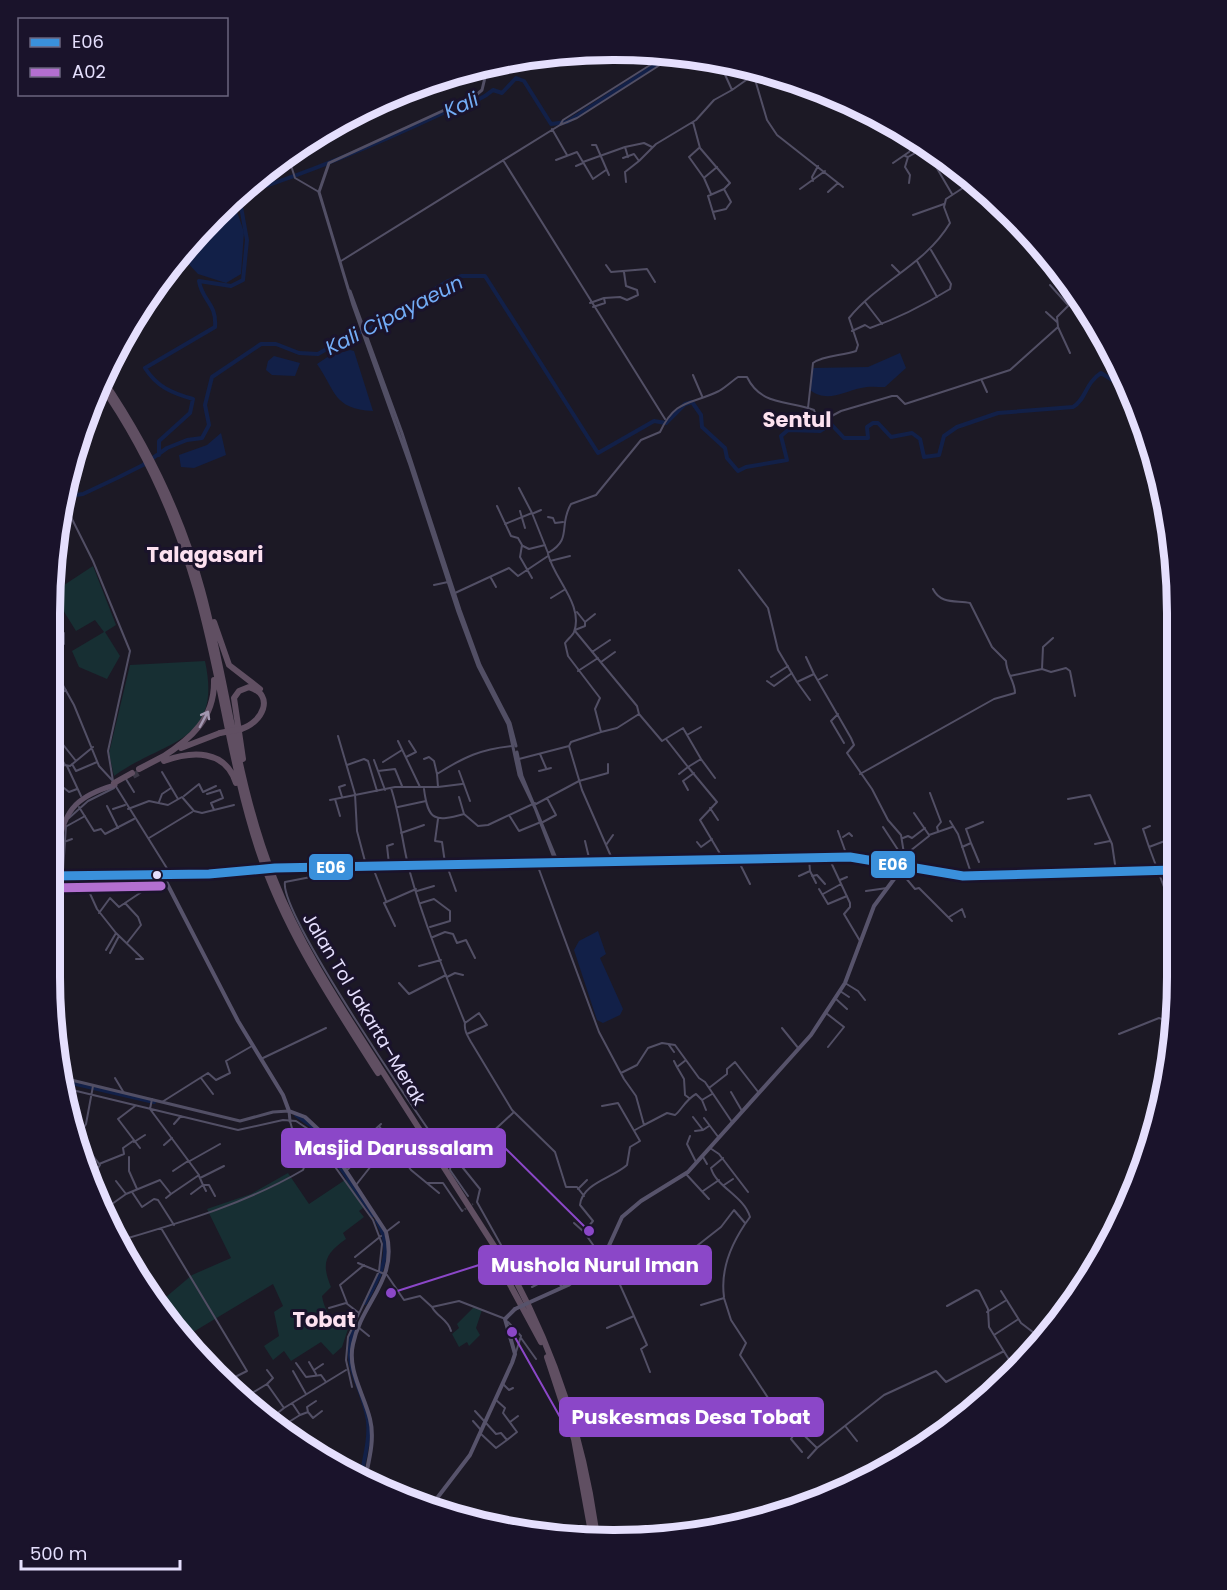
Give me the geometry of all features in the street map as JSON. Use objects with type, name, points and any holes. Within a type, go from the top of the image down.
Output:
[{"type":"highway","name":"Jalan Tol Jakarta–Merak","points":[[108,388],[151,461],[188,552],[200,591],[250,803],[273,876],[293,923],[318,969],[514,1277],[533,1315],[561,1378],[579,1437],[596,1530]]},
{"type":"highway","name":"Jalan Tol Jakarta–Merak","points":[[106,393],[151,461]]},
{"type":"highway","name":"Jalan Tol Jakarta–Merak","points":[[200,591],[251,826],[284,915],[315,974],[464,1205],[530,1317],[566,1411],[586,1496],[591,1529]]},
{"type":"highway","points":[[200,591],[229,665],[255,684],[265,697],[266,706],[261,720],[241,731]]},
{"type":"highway","points":[[163,759],[198,730],[212,701],[214,680],[200,591]]},
{"type":"highway","points":[[139,771],[220,734],[241,731],[256,723],[262,714],[262,699],[258,692],[249,687],[239,691],[234,701],[250,803]]},
{"type":"highway","points":[[163,759],[199,753],[221,762],[233,776],[251,826]]},
{"type":"highway","points":[[61,869],[64,819],[78,805],[114,784],[132,774],[126,779],[114,784]]},
{"type":"highway","points":[[61,869],[82,876],[275,868],[848,858],[972,876],[1167,870]]},
{"type":"highway","points":[[61,869],[95,874]]},
{"type":"highway","points":[[161,872],[168,870],[213,872]]},
{"type":"main road","points":[[435,1501],[470,1455],[515,1354],[505,1319],[515,1309],[563,1288],[603,1259],[616,1226],[626,1213],[641,1201],[686,1174],[799,1049],[836,999],[845,983],[872,912],[903,866]]},
{"type":"main road","points":[[161,872],[252,1046],[283,1095],[290,1112],[310,1121],[386,1232],[389,1250],[383,1273],[358,1327],[352,1345],[350,1368],[370,1422],[371,1448],[366,1472]]},
{"type":"street","points":[[560,125],[563,120],[656,62]]},
{"type":"street","points":[[341,261],[552,129],[577,118],[664,63]]},
{"type":"street","points":[[724,72],[732,90]]},
{"type":"street","points":[[485,76],[482,90],[475,96],[328,165],[319,192],[349,290],[478,666],[508,724],[522,779],[535,803],[557,863]]},
{"type":"street","points":[[626,182],[625,172],[652,147],[693,122],[714,100],[751,78]]},
{"type":"street","points":[[755,78],[767,120],[773,129],[786,144],[825,171],[843,187]]},
{"type":"street","points":[[693,122],[700,148],[730,183],[724,189],[711,194],[708,200],[715,219]]},
{"type":"street","points":[[552,129],[567,154]]},
{"type":"street","points":[[576,166],[625,147],[644,143],[652,147]]},
{"type":"street","points":[[592,145],[596,145],[609,175]]},
{"type":"street","points":[[625,147],[628,157]]},
{"type":"street","points":[[893,163],[904,156],[911,147]]},
{"type":"street","points":[[700,148],[689,157],[704,177],[711,194]]},
{"type":"street","points":[[909,183],[910,175],[905,167],[908,158],[918,151]]},
{"type":"street","points":[[556,160],[577,152],[593,179],[606,170]]},
{"type":"street","points":[[623,158],[634,154],[639,161]]},
{"type":"street","points":[[904,156],[908,158]]},
{"type":"street","points":[[503,160],[593,308],[665,420]]},
{"type":"street","points":[[934,162],[952,194]]},
{"type":"street","points":[[291,164],[297,179],[319,192]]},
{"type":"street","points":[[813,181],[812,177],[818,166]]},
{"type":"street","points":[[704,177],[717,167]]},
{"type":"street","points":[[800,189],[825,171]]},
{"type":"street","points":[[828,192],[838,183]]},
{"type":"street","points":[[913,215],[944,204],[952,194],[965,186]]},
{"type":"street","points":[[713,212],[726,209],[731,202],[724,189]]},
{"type":"street","points":[[808,408],[812,365],[822,357],[836,358],[856,351],[858,345],[849,318],[865,302],[931,250],[950,223],[944,204]]},
{"type":"street","points":[[852,331],[865,325],[870,328],[882,324],[926,305],[951,286],[931,250]]},
{"type":"street","points":[[917,261],[937,297]]},
{"type":"street","points":[[606,265],[610,271],[647,269],[655,282]]},
{"type":"street","points":[[892,266],[900,273]]},
{"type":"street","points":[[590,303],[604,298],[620,297],[627,300],[638,295],[637,290],[626,286],[624,272]]},
{"type":"street","points":[[1050,285],[1068,305]]},
{"type":"street","points":[[593,308],[605,303],[604,298]]},
{"type":"street","points":[[865,302],[882,324]]},
{"type":"street","points":[[806,420],[828,418],[841,411],[892,396],[905,404],[953,387],[982,381],[994,373],[1014,368],[1057,325],[1057,317],[1071,302]]},
{"type":"street","points":[[1046,312],[1057,325],[1070,353]]},
{"type":"street","points":[[367,338],[448,582],[480,665],[510,723],[517,759]]},
{"type":"street","points":[[693,375],[702,396]]},
{"type":"street","points":[[453,594],[508,568],[516,576],[560,546],[566,530],[563,522],[571,504],[596,495],[641,440],[660,432],[665,420],[682,404],[721,390],[743,376],[748,379],[752,390],[770,399],[808,408],[814,411],[815,418]]},
{"type":"street","points":[[982,381],[987,392]]},
{"type":"street","points":[[519,488],[533,513],[550,561],[564,590],[585,622]]},
{"type":"street","points":[[497,506],[513,539],[518,538],[522,545],[529,549],[545,545]]},
{"type":"street","points":[[505,524],[541,510]]},
{"type":"street","points":[[520,511],[525,528]]},
{"type":"street","points":[[70,514],[93,561],[130,651],[108,751],[114,784]]},
{"type":"street","points":[[548,517],[553,518],[555,523],[563,522]]},
{"type":"street","points":[[522,545],[520,557],[532,578]]},
{"type":"street","points":[[550,561],[570,556]]},
{"type":"street","points":[[739,570],[768,608],[776,644],[810,700]]},
{"type":"street","points":[[491,578],[496,587]]},
{"type":"street","points":[[434,585],[448,582]]},
{"type":"street","points":[[860,774],[994,699],[1014,694],[1006,661],[992,647],[970,603],[949,602],[937,596],[933,589]]},
{"type":"street","points":[[551,598],[564,590]]},
{"type":"street","points":[[577,612],[575,630],[637,706],[639,714],[660,740],[666,739],[682,728],[715,778]]},
{"type":"street","points":[[595,614],[585,622],[585,626],[575,630],[565,643],[568,656],[601,700],[595,709],[601,732]]},
{"type":"street","points":[[60,647],[64,644],[64,633]]},
{"type":"street","points":[[1042,669],[1042,647],[1053,638]]},
{"type":"street","points":[[592,652],[610,640]]},
{"type":"street","points":[[601,662],[615,652]]},
{"type":"street","points":[[806,657],[853,742],[854,745],[847,753],[902,839],[905,855],[903,866]]},
{"type":"street","points":[[578,671],[597,658]]},
{"type":"street","points":[[771,676],[788,666]]},
{"type":"street","points":[[1010,676],[1042,669],[1051,672],[1068,668],[1075,696]]},
{"type":"street","points":[[767,681],[774,686],[792,673]]},
{"type":"street","points":[[797,682],[814,675]]},
{"type":"street","points":[[818,680],[827,675]]},
{"type":"street","points":[[60,680],[93,747],[97,762],[114,784],[125,805],[168,870]]},
{"type":"street","points":[[60,694],[66,690]]},
{"type":"street","points":[[517,759],[569,746],[571,742],[617,728],[639,714]]},
{"type":"street","points":[[838,714],[831,721],[844,743]]},
{"type":"street","points":[[687,735],[701,727]]},
{"type":"street","points":[[338,736],[355,794],[357,831],[370,868],[386,901]]},
{"type":"street","points":[[666,739],[717,802],[700,820],[723,860]]},
{"type":"street","points":[[60,741],[76,761]]},
{"type":"street","points":[[398,741],[422,788],[429,810],[438,819]]},
{"type":"street","points":[[406,757],[416,752],[409,741]]},
{"type":"street","points":[[438,774],[472,753],[514,745]]},
{"type":"street","points":[[569,746],[579,781],[614,862]]},
{"type":"street","points":[[60,770],[72,764],[93,747]]},
{"type":"street","points":[[383,762],[402,750]]},
{"type":"street","points":[[540,754],[546,768]]},
{"type":"street","points":[[60,756],[81,796]]},
{"type":"street","points":[[424,759],[429,757],[434,760],[438,774],[438,787]]},
{"type":"street","points":[[347,765],[364,759],[368,761],[377,792]]},
{"type":"street","points":[[679,774],[701,759]]},
{"type":"street","points":[[72,764],[76,771],[97,762]]},
{"type":"street","points":[[376,762],[385,790]]},
{"type":"street","points":[[459,797],[464,814],[478,826],[509,815],[579,781],[608,773],[608,764]]},
{"type":"street","points":[[539,771],[551,768]]},
{"type":"street","points":[[378,771],[395,769],[402,786]]},
{"type":"street","points":[[459,771],[470,801]]},
{"type":"street","points":[[162,772],[178,799]]},
{"type":"street","points":[[688,790],[683,781],[694,773]]},
{"type":"street","points":[[126,779],[134,792]]},
{"type":"street","points":[[128,809],[144,802],[159,802],[168,805],[194,790],[194,784],[200,784],[203,792],[207,794]]},
{"type":"street","points":[[330,800],[402,786],[422,788],[463,784]]},
{"type":"street","points":[[342,797],[339,787],[345,785]]},
{"type":"street","points":[[207,794],[216,786]]},
{"type":"street","points":[[60,790],[65,788],[69,792],[77,789]]},
{"type":"street","points":[[159,802],[162,794],[171,788]]},
{"type":"street","points":[[391,788],[398,807],[408,867],[467,1034],[514,1112],[555,1152],[566,1187],[578,1189],[584,1196]]},
{"type":"street","points":[[207,794],[220,790],[223,798],[210,803],[214,810]]},
{"type":"street","points":[[930,793],[941,822],[937,827],[938,831]]},
{"type":"street","points":[[1068,798],[1090,795],[1110,841],[1116,872]]},
{"type":"street","points":[[183,798],[194,811]]},
{"type":"street","points":[[509,815],[519,831],[542,822],[556,815],[547,798]]},
{"type":"street","points":[[335,799],[340,816]]},
{"type":"street","points":[[398,807],[426,801]]},
{"type":"street","points":[[61,869],[66,826],[78,805],[95,831],[101,829],[105,834],[134,819]]},
{"type":"street","points":[[113,809],[125,805]]},
{"type":"street","points":[[107,806],[118,828]]},
{"type":"street","points":[[148,838],[194,811],[234,806]]},
{"type":"street","points":[[60,807],[63,811]]},
{"type":"street","points":[[710,808],[718,820]]},
{"type":"street","points":[[915,813],[929,835]]},
{"type":"street","points":[[438,819],[464,814]]},
{"type":"street","points":[[66,826],[85,816]]},
{"type":"street","points":[[438,819],[435,841],[442,842],[446,866],[456,891]]},
{"type":"street","points":[[950,821],[959,838],[972,876]]},
{"type":"street","points":[[979,862],[966,829],[983,822]]},
{"type":"street","points":[[401,833],[424,825]]},
{"type":"street","points":[[1150,826],[1143,829],[1167,893]]},
{"type":"street","points":[[883,827],[915,889],[919,888],[950,919],[963,909],[965,917]]},
{"type":"street","points":[[905,855],[918,847],[919,843],[929,835],[952,827]]},
{"type":"street","points":[[902,839],[908,836],[912,838],[925,828]]},
{"type":"street","points":[[838,831],[848,858]]},
{"type":"street","points":[[842,837],[849,833],[852,836]]},
{"type":"street","points":[[606,845],[614,835]]},
{"type":"street","points":[[959,838],[964,836]]},
{"type":"street","points":[[64,842],[72,839]]},
{"type":"street","points":[[697,842],[700,846],[712,840]]},
{"type":"street","points":[[1149,847],[1167,840]]},
{"type":"street","points":[[585,841],[590,862]]},
{"type":"street","points":[[1095,844],[1110,841]]},
{"type":"street","points":[[962,848],[971,843]]},
{"type":"street","points":[[389,867],[387,846],[393,844]]},
{"type":"street","points":[[829,858],[851,906],[844,914],[854,935],[861,942]]},
{"type":"street","points":[[809,859],[810,871],[816,883]]},
{"type":"street","points":[[738,860],[750,884]]},
{"type":"street","points":[[536,864],[599,1032],[636,1096],[644,1125]]},
{"type":"street","points":[[319,868],[316,876],[285,882],[289,900],[338,991],[451,1161],[450,1169],[468,1196]]},
{"type":"street","points":[[799,876],[810,871]]},
{"type":"street","points":[[82,876],[89,896],[99,913],[143,959],[136,959]]},
{"type":"street","points":[[812,876],[820,876],[825,884]]},
{"type":"street","points":[[822,895],[841,884],[847,877]]},
{"type":"street","points":[[99,913],[110,898],[119,907],[143,891],[166,884]]},
{"type":"street","points":[[841,884],[849,884]]},
{"type":"street","points":[[395,926],[383,903],[416,890],[434,886]]},
{"type":"street","points":[[866,891],[887,888]]},
{"type":"street","points":[[819,889],[828,904],[847,896]]},
{"type":"street","points":[[421,903],[434,899],[444,909],[449,907],[450,921],[430,927]]},
{"type":"street","points":[[125,903],[138,917],[141,925],[127,943]]},
{"type":"street","points":[[434,937],[446,932],[453,934],[457,943],[466,940],[475,958]]},
{"type":"street","points":[[116,933],[108,951],[120,936]]},
{"type":"street","points":[[419,966],[441,960]]},
{"type":"street","points":[[399,982],[409,994],[446,976],[455,973],[462,975]]},
{"type":"street","points":[[845,983],[858,990],[865,1000]]},
{"type":"street","points":[[840,991],[849,997]]},
{"type":"street","points":[[836,999],[847,1009]]},
{"type":"street","points":[[465,1023],[479,1013],[487,1025],[467,1034]]},
{"type":"street","points":[[826,1013],[844,1027],[828,1047]]},
{"type":"street","points":[[1119,1034],[1159,1018],[1164,1020]]},
{"type":"street","points":[[260,1060],[326,1028]]},
{"type":"street","points":[[782,1028],[799,1049]]},
{"type":"street","points":[[621,1073],[637,1065],[648,1048],[662,1043],[677,1046],[732,1122]]},
{"type":"street","points":[[669,1045],[674,1052]]},
{"type":"street","points":[[162,1102],[208,1073],[217,1080],[231,1073],[225,1061],[252,1046]]},
{"type":"street","points":[[674,1060],[686,1090],[685,1095],[689,1098]]},
{"type":"street","points":[[678,1067],[686,1060]]},
{"type":"street","points":[[709,1088],[727,1074],[727,1069],[735,1062],[759,1092]]},
{"type":"street","points":[[115,1078],[124,1093]]},
{"type":"street","points":[[201,1078],[213,1094]]},
{"type":"street","points":[[70,1080],[240,1121],[273,1112],[290,1112],[298,1150],[305,1165],[303,1170],[248,1199],[174,1225],[126,1238]]},
{"type":"street","points":[[179,1084],[182,1088]]},
{"type":"street","points":[[83,1132],[93,1086]]},
{"type":"street","points":[[686,1090],[690,1086]]},
{"type":"street","points":[[72,1090],[241,1130],[272,1120],[290,1119],[300,1123],[314,1134],[369,1214],[381,1236],[383,1273],[359,1312],[346,1345],[352,1387]]},
{"type":"street","points":[[731,1092],[742,1111]]},
{"type":"street","points":[[702,1100],[713,1093]]},
{"type":"street","points":[[635,1130],[667,1113],[675,1115],[679,1112],[681,1105],[696,1094],[702,1100],[706,1110]]},
{"type":"street","points":[[150,1107],[152,1100]]},
{"type":"street","points":[[584,1232],[592,1221],[580,1204],[584,1196],[592,1186],[627,1164],[630,1147],[640,1141],[618,1102],[602,1106]]},
{"type":"street","points":[[135,1106],[118,1119],[140,1148]]},
{"type":"street","points":[[150,1107],[199,1177],[206,1191]]},
{"type":"street","points":[[459,1163],[514,1112]]},
{"type":"street","points":[[174,1124],[181,1116]]},
{"type":"street","points":[[693,1117],[703,1130]]},
{"type":"street","points":[[704,1118],[719,1138]]},
{"type":"street","points":[[333,1152],[346,1154],[380,1125],[411,1170],[439,1193]]},
{"type":"street","points":[[694,1131],[710,1126]]},
{"type":"street","points":[[96,1170],[99,1164],[124,1154],[123,1148],[145,1136]]},
{"type":"street","points":[[690,1136],[687,1144],[697,1163]]},
{"type":"street","points":[[367,1137],[382,1158],[389,1163],[410,1148]]},
{"type":"street","points":[[164,1145],[172,1138]]},
{"type":"street","points":[[173,1171],[220,1144]]},
{"type":"street","points":[[346,1171],[372,1145]]},
{"type":"street","points":[[710,1149],[723,1158],[748,1192]]},
{"type":"street","points":[[88,1151],[99,1164]]},
{"type":"street","points":[[129,1157],[129,1171],[137,1189]]},
{"type":"street","points":[[703,1157],[707,1164]]},
{"type":"street","points":[[356,1185],[371,1166],[382,1158]]},
{"type":"street","points":[[723,1158],[711,1168],[710,1175],[724,1185],[744,1206],[750,1217],[734,1240],[723,1283],[724,1298],[731,1320],[747,1343],[741,1356],[765,1395],[816,1448]]},
{"type":"street","points":[[451,1161],[459,1163],[480,1190],[477,1202],[515,1270],[536,1257],[548,1278]]},
{"type":"street","points":[[166,1198],[199,1177],[224,1166]]},
{"type":"street","points":[[686,1174],[709,1198]]},
{"type":"street","points":[[109,1202],[112,1204],[126,1194],[159,1179],[171,1194]]},
{"type":"street","points":[[724,1185],[733,1179]]},
{"type":"street","points":[[578,1189],[587,1180]]},
{"type":"street","points":[[703,1191],[719,1180]]},
{"type":"street","points":[[116,1181],[126,1194]]},
{"type":"street","points":[[427,1183],[443,1183],[462,1211]]},
{"type":"street","points":[[191,1194],[203,1185],[209,1185],[215,1196]]},
{"type":"street","points":[[132,1192],[141,1206],[154,1199],[158,1200],[174,1225]]},
{"type":"street","points":[[473,1204],[477,1202]]},
{"type":"street","points":[[684,1256],[721,1227],[734,1210],[737,1212],[744,1206]]},
{"type":"street","points":[[737,1212],[745,1223]]},
{"type":"street","points":[[386,1232],[399,1222]]},
{"type":"street","points":[[574,1223],[612,1267],[647,1345],[641,1349],[650,1372]]},
{"type":"street","points":[[160,1228],[247,1371],[233,1378]]},
{"type":"street","points":[[355,1257],[381,1236]]},
{"type":"street","points":[[358,1263],[383,1273],[404,1300],[420,1296],[432,1307],[438,1317],[449,1325],[451,1331]]},
{"type":"street","points":[[359,1312],[347,1303],[340,1285],[364,1265]]},
{"type":"street","points":[[551,1265],[553,1276],[563,1288]]},
{"type":"street","points":[[532,1287],[553,1276]]},
{"type":"street","points":[[947,1306],[978,1290],[987,1312],[988,1325],[1011,1362]]},
{"type":"street","points":[[1000,1291],[1018,1320],[1035,1334]]},
{"type":"street","points":[[701,1305],[724,1298]]},
{"type":"street","points":[[432,1307],[459,1301],[502,1318]]},
{"type":"street","points":[[987,1312],[1005,1301]]},
{"type":"street","points":[[330,1308],[347,1303]]},
{"type":"street","points":[[607,1328],[634,1316]]},
{"type":"street","points":[[994,1335],[1018,1320]]},
{"type":"street","points":[[508,1322],[536,1359]]},
{"type":"street","points":[[358,1327],[369,1336]]},
{"type":"street","points":[[515,1354],[521,1338]]},
{"type":"street","points":[[808,1458],[816,1448],[884,1395],[936,1371],[946,1382],[1004,1351]]},
{"type":"street","points":[[309,1362],[316,1374]]},
{"type":"street","points":[[296,1363],[306,1377]]},
{"type":"street","points":[[314,1370],[323,1364]]},
{"type":"street","points":[[275,1415],[350,1368]]},
{"type":"street","points":[[250,1394],[273,1378],[267,1370]]},
{"type":"street","points":[[292,1371],[306,1394]]},
{"type":"street","points":[[298,1381],[316,1374],[322,1376],[326,1382]]},
{"type":"street","points":[[267,1384],[284,1408]]},
{"type":"street","points":[[503,1384],[508,1389],[513,1388]]},
{"type":"street","points":[[287,1423],[308,1412],[316,1401]]},
{"type":"street","points":[[473,1421],[496,1448],[517,1432],[503,1413],[505,1408],[496,1401]]},
{"type":"street","points":[[292,1403],[300,1415]]},
{"type":"street","points":[[308,1412],[312,1418],[322,1411]]},
{"type":"street","points":[[474,1411],[485,1424],[507,1440]]},
{"type":"street","points":[[510,1422],[518,1416]]},
{"type":"street","points":[[845,1426],[857,1442]]},
{"type":"street","points":[[797,1430],[791,1439],[802,1452]]},
{"type":"green space","points":[[93,566],[116,625],[105,632],[120,656],[107,679],[79,667],[72,651],[104,632],[95,620],[76,631],[63,610],[60,612],[61,587]]},
{"type":"green space","points":[[205,661],[208,688],[206,709],[198,724],[185,736],[114,776],[109,753],[130,665]]},
{"type":"green space","points":[[288,1173],[309,1204],[348,1178],[367,1205],[359,1211],[364,1217],[343,1233],[346,1239],[333,1249],[327,1260],[326,1271],[331,1287],[322,1296],[325,1307],[330,1316],[348,1329],[342,1347],[333,1355],[321,1342],[291,1361],[284,1351],[273,1360],[264,1346],[279,1336],[274,1312],[283,1306],[273,1284],[191,1333],[164,1299],[192,1275],[231,1258],[207,1209],[251,1194]]},
{"type":"green space","points":[[474,1307],[482,1310],[476,1328],[480,1335],[469,1346],[467,1342],[459,1347],[452,1334],[459,1328],[457,1324]]},
{"type":"water","points":[[236,209],[244,232],[241,274],[226,283],[198,274],[186,262]]},
{"type":"water","points":[[354,351],[373,411],[350,407],[337,397],[317,364],[329,356]]},
{"type":"water","points":[[900,353],[906,368],[885,387],[864,387],[829,396],[816,394],[810,390],[812,368],[868,367]]},
{"type":"water","points":[[274,356],[300,363],[295,376],[272,375],[266,370],[268,361]]},
{"type":"water","points":[[221,433],[226,455],[194,468],[181,467],[179,455],[207,445]]},
{"type":"water","points":[[598,931],[606,954],[600,958],[623,1009],[620,1015],[603,1023],[597,1020],[574,950],[579,941]]},
{"type":"waterway","name":"Kali","points":[[261,187],[348,155],[475,101],[493,90],[502,93],[516,78],[524,81],[551,124],[567,122],[660,62]]},
{"type":"waterway","name":"Kali","points":[[159,455],[159,441],[190,413],[193,399],[166,388],[145,368],[215,327],[214,312],[199,281],[231,286],[243,280],[247,240],[241,205]]},
{"type":"waterway","name":"Kali Cipayaeun","points":[[73,495],[83,494],[143,465],[167,448],[187,440],[202,438],[209,425],[205,405],[212,377],[261,344],[276,344],[299,353],[318,354],[344,339],[371,328],[448,281],[461,276],[485,276],[598,453],[654,421],[666,423],[685,404],[692,402],[701,415],[702,427],[725,448],[727,458],[738,471],[746,467],[787,460],[781,436],[788,430],[820,431],[831,424],[844,438],[868,438],[867,427],[878,423],[891,437],[912,433],[920,439],[924,457],[939,455],[944,436],[957,427],[998,413],[1073,407],[1101,373],[1116,382]]},
{"type":"waterway","points":[[71,1083],[154,1102]]},
{"type":"waterway","points":[[296,1115],[312,1126],[373,1215]]},
{"type":"waterway","points":[[365,1303],[376,1283],[385,1253],[385,1243],[377,1221]]},
{"type":"waterway","points":[[354,1326],[351,1341],[351,1365],[368,1421],[362,1469]]},
{"type":"tunnel","points":[[133,776],[140,772]]},
{"type":"tunnel","points":[[462,1211],[473,1204]]},
{"type":"transit line","name":"E06","points":[[60,876],[209,874],[275,868],[850,857],[963,876],[1167,870]]},
{"type":"transit line","name":"A02","points":[[60,888],[161,886]]},
{"type":"place","name":"Masjid Darussalam","points":[[589,1231]]},
{"type":"place","name":"Mushola Nurul Iman","points":[[391,1293]]},
{"type":"place","name":"Puskesmas Desa Tobat","points":[[512,1332]]},
{"type":"district","name":"Sentul","points":[[797,420]]},
{"type":"district","name":"Talagasari","points":[[205,555]]},
{"type":"district","name":"Tobat","points":[[324,1320]]}]
